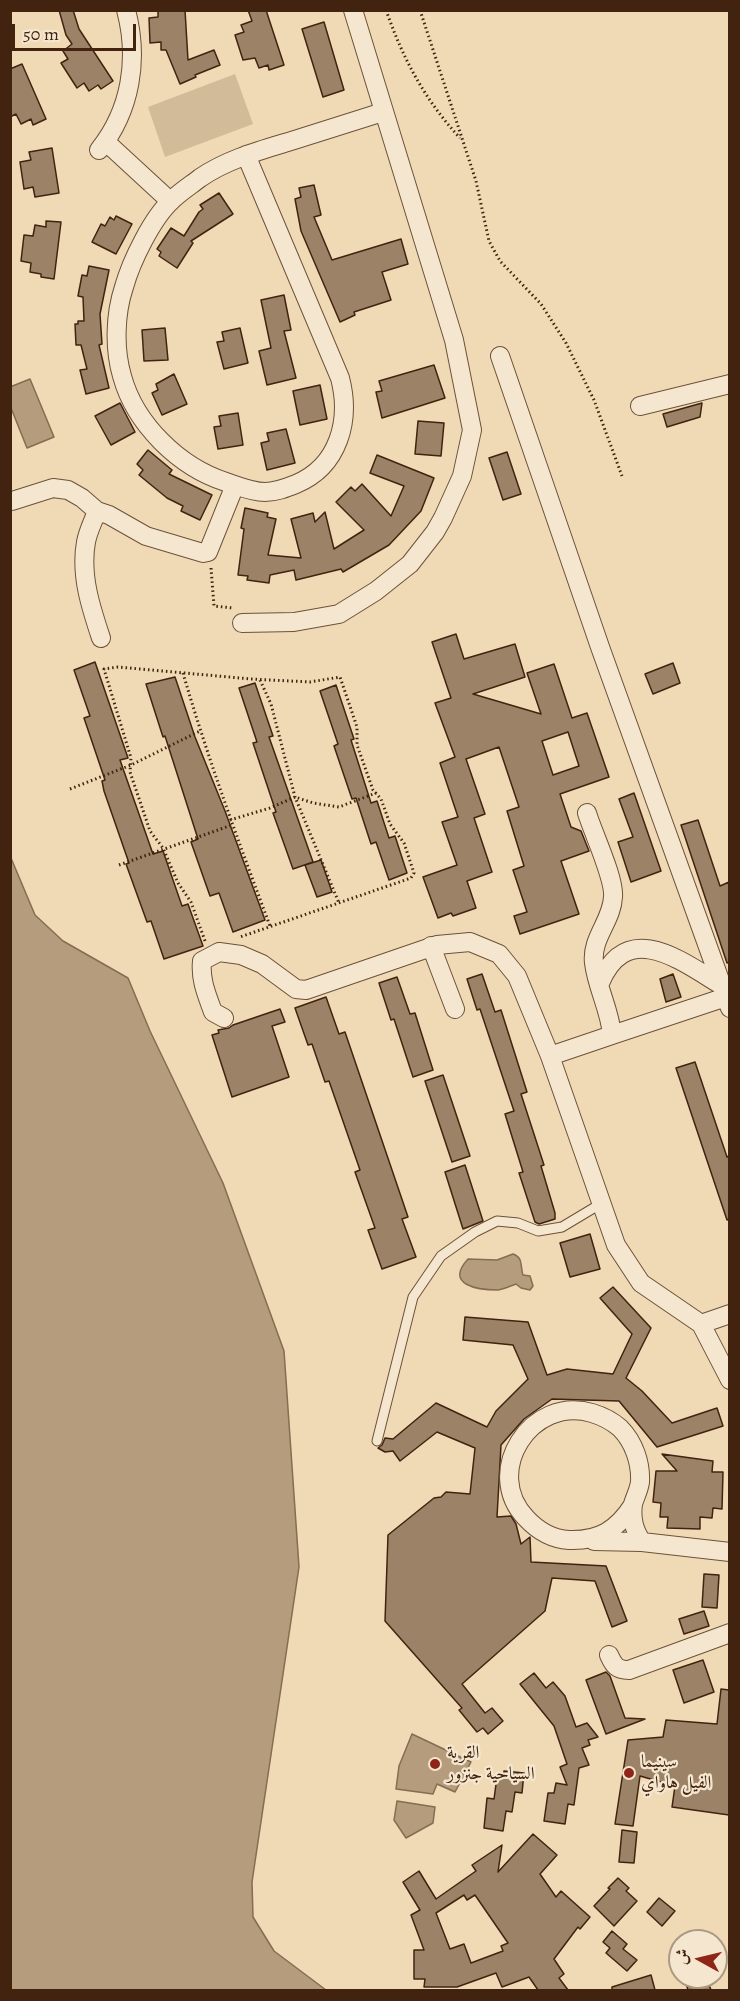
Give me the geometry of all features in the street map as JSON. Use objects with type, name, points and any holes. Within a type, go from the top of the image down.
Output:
[{"type":"street","points":[[126,10],[130,30],[132,72],[123,109],[102,146],[170,201]]},
{"type":"street","points":[[242,623],[294,622],[339,614],[376,591],[410,564],[435,532],[462,476],[472,430],[454,340],[353,10]]},
{"type":"street","points":[[246,155],[344,392],[344,418],[340,439],[331,457],[316,473],[300,482],[265,492],[235,485],[197,470],[174,453],[137,411],[122,376],[117,345],[117,319],[127,275],[153,226],[170,201],[202,177],[246,155],[383,112]]},
{"type":"street","points":[[500,356],[600,647],[725,997]]},
{"type":"street","points":[[640,406],[729,384]]},
{"type":"street","points":[[12,501],[53,488],[68,489],[97,511],[109,515],[146,536],[203,553],[208,552],[235,485]]},
{"type":"street","points":[[97,511],[86,541],[85,559],[89,603],[101,638]]},
{"type":"street","points":[[587,813],[614,897],[594,946],[594,964],[611,1021],[612,1035]]},
{"type":"street","points":[[224,1018],[213,1012],[201,971],[202,962],[219,952],[241,955],[262,964],[296,989],[306,990],[431,946],[470,942],[499,954],[517,976],[550,1056],[616,1245],[641,1283],[701,1324],[729,1380]]},
{"type":"street","points":[[431,946],[455,1009]]},
{"type":"street","points":[[600,983],[606,969],[620,954],[631,949],[645,948],[681,961],[725,997]]},
{"type":"street","points":[[550,1056],[725,997]]},
{"type":"street","points":[[701,1324],[729,1314]]},
{"type":"street","points":[[586,1540],[608,1532],[625,1518],[633,1505],[640,1483],[638,1460],[633,1446],[620,1428],[604,1416],[582,1410],[559,1411],[547,1415],[528,1428],[516,1445],[509,1467],[510,1489],[518,1510],[538,1530],[559,1540],[642,1542],[729,1552]]},
{"type":"street","points":[[633,1505],[633,1530],[642,1542]]},
{"type":"street","points":[[609,1655],[614,1666],[621,1670],[629,1670],[729,1633]]},
{"type":"lane","points":[[377,1441],[413,1296],[441,1256],[475,1232],[497,1221],[518,1223],[538,1231],[562,1227],[602,1203]]},
{"type":"path","points":[[386,10],[400,48],[421,88],[433,107],[462,140]]},
{"type":"path","points":[[420,10],[477,181],[486,231],[494,252],[541,304],[566,343],[594,400],[622,476]]},
{"type":"path","points":[[208,552],[214,606],[238,609],[242,623]]},
{"type":"path","points":[[207,948],[191,902],[178,883],[163,848],[150,831],[130,772],[131,758],[104,669],[118,667],[260,680],[310,682],[340,677],[357,728],[357,745],[373,790],[381,799],[390,824],[404,843],[414,873],[411,878],[238,937]]},
{"type":"path","points":[[183,673],[230,820],[270,926]]},
{"type":"path","points":[[260,680],[271,704],[295,797],[339,903]]},
{"type":"path","points":[[70,789],[131,765],[200,731]]},
{"type":"path","points":[[230,820],[270,808],[295,797],[313,803],[339,807],[376,793]]},
{"type":"path","points":[[119,865],[232,825]]},
{"type":"shaded area","points":[[235,74],[253,124],[165,157],[148,107]]},
{"type":"shaded area","points":[[30,379],[54,437],[27,448],[11,408],[10,387]]},
{"type":"shaded area","points":[[11,858],[35,915],[63,941],[128,978],[150,1031],[223,1183],[284,1351],[299,1567],[252,1882],[253,1917],[274,1951],[326,1990],[11,1990]]},
{"type":"shaded area","points":[[513,1254],[520,1260],[523,1275],[530,1276],[533,1286],[530,1290],[516,1284],[498,1290],[482,1289],[466,1284],[462,1280],[460,1275],[462,1268],[468,1259],[497,1260]]},
{"type":"shaded area","name":"القرية السياحية جنزور","points":[[412,1734],[471,1762],[455,1792],[437,1784],[433,1794],[396,1789],[399,1766]]},
{"type":"shaded area","points":[[397,1801],[435,1807],[433,1823],[406,1838],[394,1820]]},
{"type":"building","points":[[59,10],[73,10],[79,29],[113,81],[101,89],[98,85],[89,91],[84,83],[77,88],[61,63],[68,59],[63,51],[72,44],[66,35]]},
{"type":"building","points":[[158,10],[185,10],[188,60],[214,50],[220,65],[180,84],[166,50],[161,50],[161,42],[150,43],[149,18],[158,17]]},
{"type":"building","points":[[248,10],[266,10],[284,65],[269,70],[268,65],[259,68],[255,58],[243,60],[235,35],[244,32],[241,25],[252,21]]},
{"type":"building","points":[[324,22],[344,90],[323,97],[302,29]]},
{"type":"building","points":[[22,64],[46,119],[33,125],[31,119],[21,124],[16,114],[10,117],[10,69]]},
{"type":"building","points":[[52,148],[59,193],[35,197],[33,187],[24,189],[20,162],[31,160],[29,152]]},
{"type":"building","points":[[314,185],[321,215],[314,217],[332,260],[401,239],[408,264],[382,272],[391,300],[354,312],[355,315],[340,322],[301,231],[295,199],[301,197],[299,188]]},
{"type":"building","points":[[219,193],[233,214],[191,241],[193,243],[177,268],[159,256],[161,252],[157,249],[171,228],[184,236],[203,209],[200,205]]},
{"type":"building","points":[[116,216],[132,224],[116,254],[92,242],[101,224],[105,226],[110,217],[114,220]]},
{"type":"building","points":[[46,221],[61,222],[54,279],[30,272],[31,263],[21,261],[24,235],[33,236],[35,225],[46,227]]},
{"type":"building","points":[[89,266],[109,270],[100,314],[102,344],[99,345],[109,388],[86,394],[80,370],[87,369],[81,345],[76,345],[75,324],[78,324],[78,321],[84,321],[83,297],[78,296],[82,275],[87,276]]},
{"type":"building","points":[[284,295],[291,330],[284,331],[296,378],[267,385],[259,351],[271,348],[261,300]]},
{"type":"building","points":[[165,328],[168,360],[144,361],[142,330]]},
{"type":"building","points":[[240,328],[248,363],[224,369],[217,342],[224,341],[222,332]]},
{"type":"building","points":[[434,365],[445,398],[382,418],[376,392],[382,391],[379,381]]},
{"type":"building","points":[[174,374],[187,404],[162,415],[152,393],[158,390],[156,384]]},
{"type":"building","points":[[320,385],[327,419],[300,425],[293,391]]},
{"type":"building","points":[[120,403],[135,432],[111,445],[95,416]]},
{"type":"building","points":[[702,403],[700,417],[667,427],[663,414]]},
{"type":"building","points":[[238,413],[243,445],[218,449],[214,427],[221,426],[219,416]]},
{"type":"building","points":[[418,421],[444,423],[441,456],[415,454]]},
{"type":"building","points":[[286,429],[295,463],[267,470],[261,443],[269,441],[267,433]]},
{"type":"building","points":[[148,450],[172,470],[169,474],[212,495],[200,520],[181,511],[183,506],[167,498],[139,475],[143,470],[137,464]]},
{"type":"building","points":[[507,452],[521,494],[503,500],[489,458]]},
{"type":"building","points":[[377,455],[434,478],[421,511],[389,545],[343,572],[341,569],[296,580],[294,570],[270,575],[269,583],[247,580],[248,576],[238,575],[244,529],[241,528],[245,508],[268,513],[267,517],[276,519],[268,555],[301,558],[291,519],[313,513],[315,522],[325,512],[334,549],[364,530],[336,502],[351,487],[355,491],[362,484],[391,516],[404,486],[370,473]]},
{"type":"building","points":[[456,634],[464,659],[515,644],[525,677],[473,694],[541,714],[527,673],[554,664],[572,718],[587,713],[609,777],[560,794],[571,827],[581,831],[589,851],[561,861],[579,914],[520,934],[514,916],[527,912],[513,870],[524,866],[507,811],[519,807],[499,747],[466,759],[485,814],[474,818],[492,872],[467,881],[476,908],[453,916],[451,913],[438,918],[423,877],[457,865],[442,822],[458,817],[440,763],[455,757],[435,703],[451,698],[432,642]],"holes":[[[568,732],[579,766],[553,775],[542,741]]]},
{"type":"building","points":[[95,662],[128,758],[120,760],[153,854],[163,851],[182,906],[188,904],[203,946],[164,959],[151,921],[147,922],[126,864],[129,863],[104,791],[102,781],[105,780],[84,718],[90,716],[74,670]]},
{"type":"building","points":[[673,663],[680,683],[653,694],[645,674]]},
{"type":"building","points":[[175,677],[195,737],[265,920],[233,932],[219,893],[210,896],[191,842],[198,839],[146,684]]},
{"type":"building","points":[[255,683],[273,736],[269,737],[313,862],[293,869],[273,813],[276,812],[253,743],[257,742],[239,688]]},
{"type":"building","points":[[336,685],[354,739],[351,740],[371,803],[377,801],[389,838],[395,836],[407,873],[389,880],[376,842],[371,844],[356,798],[352,799],[334,746],[338,744],[320,691]]},
{"type":"building","points":[[634,793],[661,871],[631,882],[618,842],[633,837],[619,799]]},
{"type":"building","points":[[698,820],[720,886],[729,882],[729,962],[727,963],[681,825]]},
{"type":"building","points":[[321,860],[332,892],[317,897],[305,865]]},
{"type":"building","points":[[482,974],[495,1012],[501,1010],[527,1092],[521,1094],[544,1165],[541,1166],[555,1213],[555,1219],[539,1224],[535,1222],[519,1173],[523,1172],[505,1114],[514,1111],[480,1009],[477,1010],[467,979]]},
{"type":"building","points":[[673,974],[681,997],[666,1002],[660,979]]},
{"type":"building","points":[[397,977],[410,1014],[415,1013],[433,1070],[413,1077],[394,1019],[391,1020],[379,983]]},
{"type":"building","points":[[326,997],[339,1034],[345,1032],[408,1217],[402,1219],[416,1257],[382,1269],[368,1230],[375,1228],[355,1172],[360,1170],[329,1081],[325,1082],[312,1044],[308,1045],[295,1008]]},
{"type":"building","points":[[280,1009],[285,1022],[272,1026],[289,1077],[232,1097],[212,1035],[219,1033],[218,1030]]},
{"type":"building","points":[[695,1062],[727,1157],[729,1156],[729,1219],[727,1220],[676,1068]]},
{"type":"building","points":[[443,1075],[470,1156],[452,1162],[425,1081]]},
{"type":"building","points":[[465,1165],[483,1221],[463,1229],[445,1172]]},
{"type":"building","points":[[590,1234],[600,1269],[570,1277],[560,1243]]},
{"type":"building","points":[[613,1287],[651,1328],[626,1378],[642,1391],[672,1423],[717,1408],[723,1426],[657,1447],[619,1401],[552,1399],[524,1419],[501,1445],[497,1517],[511,1516],[516,1524],[521,1544],[530,1537],[531,1562],[606,1566],[627,1621],[612,1627],[595,1581],[552,1578],[545,1611],[462,1684],[485,1713],[492,1708],[503,1721],[488,1734],[483,1728],[477,1732],[459,1710],[462,1708],[385,1621],[388,1535],[434,1498],[441,1497],[446,1492],[470,1494],[475,1448],[437,1432],[400,1461],[393,1451],[385,1452],[378,1448],[385,1438],[393,1439],[436,1403],[487,1427],[496,1411],[528,1379],[513,1345],[463,1340],[465,1317],[528,1322],[547,1375],[567,1369],[613,1374],[632,1334],[600,1298]]},
{"type":"building","points":[[662,1454],[713,1461],[712,1472],[723,1472],[722,1509],[713,1508],[712,1518],[700,1517],[700,1529],[667,1528],[668,1517],[660,1517],[661,1503],[653,1502],[656,1471],[677,1471]]},
{"type":"building","points":[[704,1574],[719,1575],[717,1608],[702,1607]]},
{"type":"building","points":[[704,1611],[709,1626],[684,1634],[679,1619]]},
{"type":"building","points":[[703,1660],[714,1692],[684,1703],[673,1670]]},
{"type":"building","points":[[606,1672],[610,1676],[625,1718],[645,1719],[606,1734],[586,1680]]},
{"type":"building","points":[[534,1673],[546,1688],[553,1682],[565,1696],[576,1727],[587,1723],[598,1737],[588,1740],[590,1745],[582,1748],[589,1765],[579,1768],[574,1805],[568,1804],[565,1824],[544,1821],[548,1793],[554,1793],[556,1783],[567,1785],[560,1767],[567,1764],[554,1726],[520,1684]]},
{"type":"building","points":[[721,1689],[729,1690],[729,1815],[672,1807],[675,1786],[640,1776],[633,1826],[615,1824],[628,1740],[663,1737],[666,1720],[717,1724]]},
{"type":"building","points":[[504,1771],[524,1773],[522,1793],[515,1792],[512,1812],[506,1811],[503,1831],[484,1828],[487,1798],[494,1799],[497,1777],[503,1778]]},
{"type":"building","points":[[622,1830],[637,1832],[634,1863],[619,1862]]},
{"type":"building","points":[[533,1834],[557,1855],[540,1874],[556,1897],[561,1891],[590,1917],[580,1929],[578,1927],[554,1959],[564,1974],[559,1978],[568,1990],[538,1990],[529,1977],[502,1987],[496,1973],[457,1987],[424,1987],[425,1979],[414,1979],[414,1950],[424,1950],[411,1915],[420,1910],[403,1882],[419,1871],[436,1899],[476,1871],[472,1865],[502,1845],[498,1872]],"holes":[[[464,1895],[467,1900],[475,1895],[508,1943],[501,1946],[503,1951],[471,1963],[464,1944],[450,1949],[436,1913]]]},
{"type":"building","points":[[618,1878],[629,1888],[626,1891],[637,1901],[614,1926],[594,1906]]},
{"type":"building","points":[[659,1898],[675,1911],[662,1926],[647,1912]]},
{"type":"building","points":[[612,1931],[627,1944],[623,1949],[637,1960],[627,1971],[606,1953],[610,1948],[603,1942]]},
{"type":"building","points":[[651,1975],[655,1990],[612,1990],[612,1987]]},
{"type":"building","points":[[688,1989],[711,1990],[688,1990]]},
{"type":"place","name":"القرية السياحية جنزور","points":[[435,1764]]},
{"type":"place","name":"سينيما الفيل هاواي","points":[[629,1773]]}]
